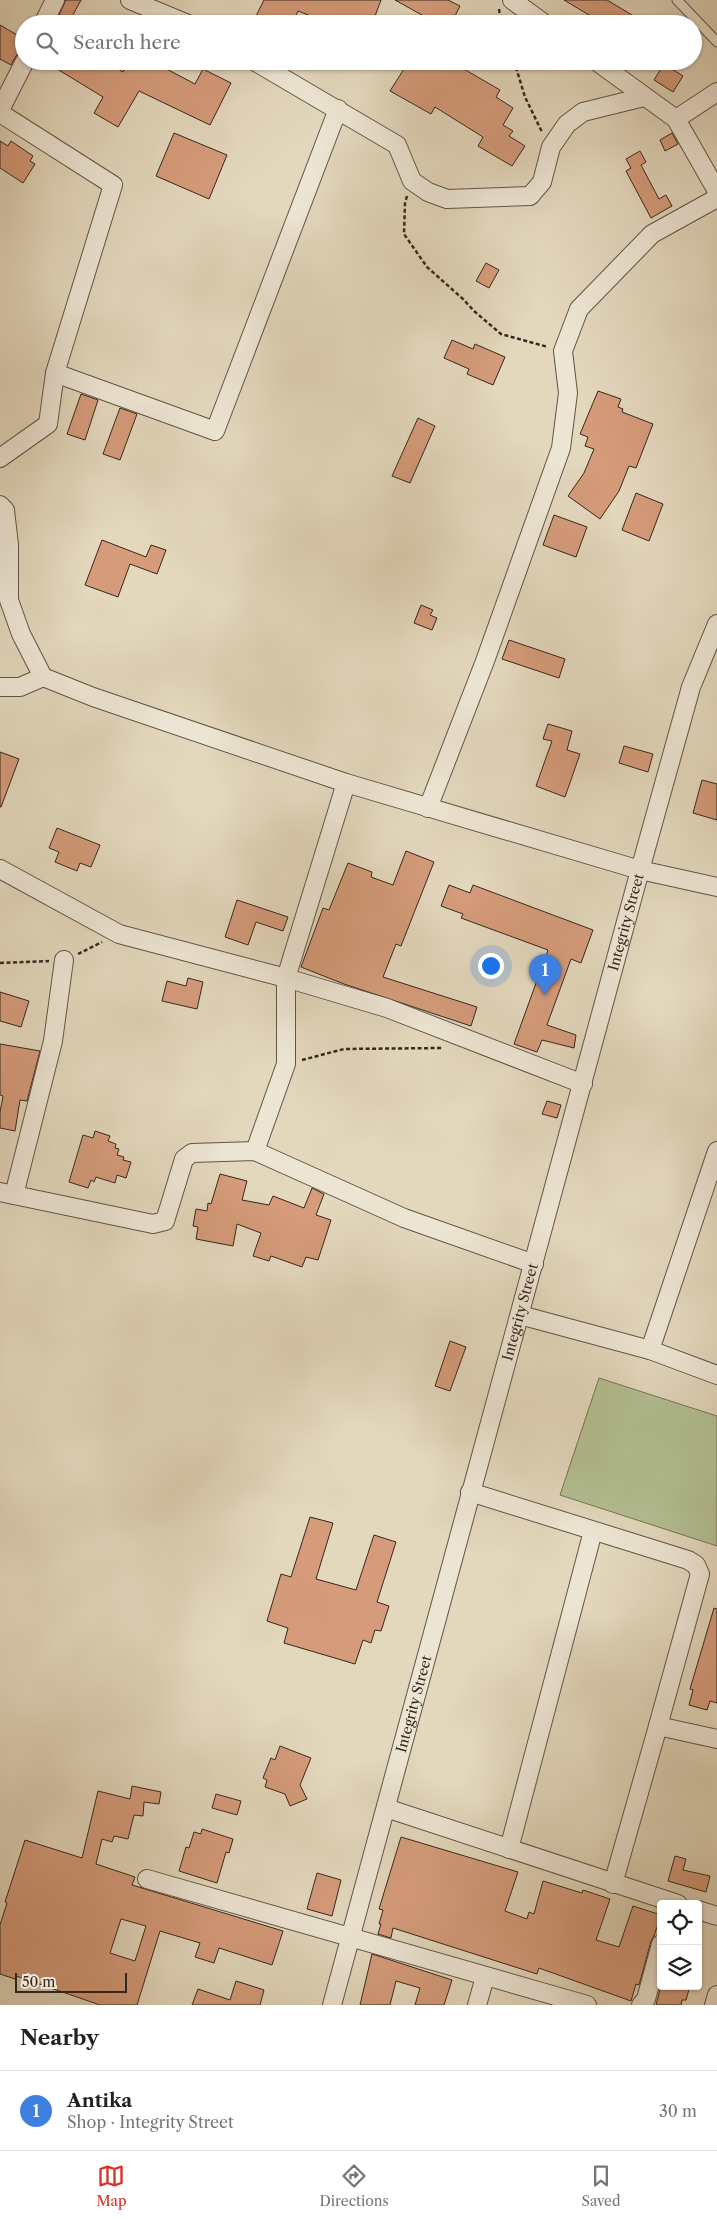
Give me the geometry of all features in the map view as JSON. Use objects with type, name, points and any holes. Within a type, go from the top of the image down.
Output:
[{"type":"street","points":[[48,15],[56,0]]},
{"type":"street","points":[[130,0],[166,15]]},
{"type":"street","points":[[505,3],[527,15]]},
{"type":"street","points":[[0,458],[48,424],[55,373],[113,185],[0,112],[21,70]]},
{"type":"street","points":[[270,70],[397,145],[412,181],[428,192],[447,199],[530,196],[542,182],[552,147],[567,124],[583,112],[644,97]]},
{"type":"street","points":[[608,70],[676,119],[717,191]]},
{"type":"street","points":[[676,119],[717,92]]},
{"type":"street","points":[[55,373],[215,431],[338,109]]},
{"type":"street","points":[[428,808],[485,661],[561,448],[568,393],[563,351],[579,308],[652,234],[717,198]]},
{"type":"street","points":[[0,505],[5,510],[6,519],[9,600],[21,634],[43,677],[93,698],[346,783],[640,870],[717,887]]},
{"type":"street","name":"Integrity Street","points":[[332,2005],[470,1492],[691,687],[717,624]]},
{"type":"street","points":[[0,687],[20,687],[43,677]]},
{"type":"street","points":[[255,1151],[286,1064],[286,978],[346,783]]},
{"type":"street","points":[[0,869],[119,934],[286,978],[387,1008],[583,1084]]},
{"type":"street","points":[[64,960],[53,1041],[7,1193],[152,1224],[165,1221],[184,1160],[192,1153],[255,1151],[404,1218],[534,1264]]},
{"type":"street","points":[[650,1350],[717,1151]]},
{"type":"street","points":[[520,1315],[650,1350],[717,1375]]},
{"type":"street","points":[[470,1492],[688,1560],[696,1565],[700,1574],[613,1884]]},
{"type":"street","points":[[509,1849],[593,1531]]},
{"type":"street","points":[[658,1726],[717,1740]]},
{"type":"street","points":[[386,1808],[664,1900]]},
{"type":"street","points":[[147,1879],[587,2005]]},
{"type":"street","points":[[702,1911],[717,1916]]},
{"type":"street","points":[[641,2005],[646,1999],[661,1945]]},
{"type":"street","points":[[477,2005],[485,1977]]},
{"type":"street","points":[[714,2005],[717,1995]]},
{"type":"lane","points":[[677,0],[691,15]]},
{"type":"lane","points":[[702,26],[717,42]]},
{"type":"path","points":[[517,70],[525,97],[552,147]]},
{"type":"path","points":[[412,181],[405,203],[404,234],[427,267],[501,334],[563,351]]},
{"type":"path","points":[[286,1064],[344,1049],[442,1048]]},
{"type":"green space","points":[[599,1378],[717,1416],[717,1546],[560,1495]]},
{"type":"building","points":[[66,0],[81,0],[73,15],[59,15]]},
{"type":"building","points":[[264,0],[381,0],[375,15],[308,15],[298,11],[296,15],[256,15]]},
{"type":"building","points":[[395,0],[448,0],[460,6],[456,15],[422,15]]},
{"type":"building","points":[[564,0],[607,0],[632,15],[589,15]]},
{"type":"building","points":[[0,25],[15,34],[15,58],[11,65],[0,59]]},
{"type":"building","points":[[59,70],[120,70],[123,72],[124,70],[168,70],[195,84],[202,70],[205,70],[231,83],[210,125],[139,91],[118,127],[94,113],[103,97]]},
{"type":"building","points":[[403,70],[466,70],[500,90],[496,97],[513,108],[503,125],[513,131],[509,136],[525,146],[512,166],[478,146],[483,137],[435,107],[431,114],[390,91]]},
{"type":"building","points":[[660,70],[674,70],[683,76],[673,92],[654,80]]},
{"type":"building","points":[[174,133],[227,155],[209,199],[156,176]]},
{"type":"building","points":[[672,133],[678,144],[665,151],[660,140]]},
{"type":"building","points":[[0,141],[8,146],[11,141],[33,156],[30,161],[35,164],[23,183],[0,168]]},
{"type":"building","points":[[640,151],[646,162],[641,165],[659,199],[666,195],[672,206],[651,218],[626,171],[631,168],[626,159]]},
{"type":"building","points":[[486,263],[499,270],[489,288],[476,281]]},
{"type":"building","points":[[452,340],[473,349],[475,344],[505,357],[493,385],[467,374],[469,369],[444,358]]},
{"type":"building","points":[[598,391],[621,399],[618,407],[623,409],[622,412],[653,424],[636,468],[629,466],[619,491],[600,519],[568,496],[584,473],[594,449],[585,446],[588,437],[580,434]]},
{"type":"building","points":[[81,394],[98,400],[85,440],[67,434]]},
{"type":"building","points":[[120,408],[137,414],[120,460],[103,454]]},
{"type":"building","points":[[418,418],[435,426],[410,483],[392,476]]},
{"type":"building","points":[[636,493],[663,504],[649,541],[622,530]]},
{"type":"building","points":[[554,515],[587,527],[576,557],[543,545]]},
{"type":"building","points":[[102,540],[146,557],[151,545],[166,550],[157,574],[130,564],[118,597],[85,585]]},
{"type":"building","points":[[421,605],[433,610],[430,615],[437,618],[432,630],[414,623]]},
{"type":"building","points":[[509,640],[565,659],[559,678],[502,659]]},
{"type":"building","points":[[548,724],[572,731],[567,750],[580,754],[565,797],[536,786],[552,741],[543,739]]},
{"type":"building","points":[[624,746],[653,754],[648,772],[619,763]]},
{"type":"building","points":[[0,752],[19,759],[1,807],[0,807]]},
{"type":"building","points":[[702,780],[717,784],[717,820],[693,813]]},
{"type":"building","points":[[57,828],[100,845],[91,867],[80,863],[77,871],[55,862],[59,852],[49,848]]},
{"type":"building","points":[[406,851],[434,862],[401,946],[396,944],[383,977],[477,1007],[471,1026],[344,984],[301,967],[323,908],[329,910],[348,863],[372,872],[371,877],[393,885]]},
{"type":"building","points":[[449,885],[470,893],[473,885],[593,930],[581,963],[571,959],[547,1025],[576,1035],[574,1048],[542,1040],[537,1052],[514,1044],[548,950],[461,918],[463,914],[441,906]]},
{"type":"building","points":[[237,900],[288,917],[283,931],[256,922],[248,945],[225,937]]},
{"type":"building","points":[[188,978],[203,982],[197,1009],[162,1001],[167,981],[186,986]]},
{"type":"building","points":[[0,992],[29,1001],[21,1027],[0,1021]]},
{"type":"building","points":[[0,1044],[40,1051],[27,1101],[20,1100],[15,1131],[0,1128],[3,1096],[0,1095]]},
{"type":"building","points":[[547,1101],[561,1105],[557,1118],[542,1114]]},
{"type":"building","points":[[95,1131],[110,1136],[108,1141],[116,1144],[115,1148],[119,1149],[117,1155],[124,1157],[123,1160],[131,1162],[126,1178],[117,1175],[115,1183],[96,1177],[94,1182],[91,1180],[88,1188],[69,1182],[83,1135],[93,1138]]},
{"type":"building","points":[[220,1174],[247,1181],[242,1200],[269,1205],[273,1196],[304,1208],[312,1188],[324,1194],[316,1215],[331,1220],[318,1260],[306,1257],[302,1267],[271,1256],[269,1261],[253,1256],[261,1233],[237,1224],[233,1246],[196,1239],[198,1227],[193,1226],[196,1209],[207,1211],[208,1203],[211,1204]]},
{"type":"building","points":[[450,1341],[466,1347],[450,1391],[435,1386]]},
{"type":"building","points":[[310,1517],[333,1523],[316,1579],[356,1590],[374,1535],[396,1542],[377,1602],[389,1606],[381,1631],[375,1630],[371,1643],[363,1640],[355,1664],[284,1643],[288,1628],[267,1621],[281,1574],[291,1577]]},
{"type":"building","points":[[714,1608],[717,1609],[717,1703],[710,1701],[707,1710],[689,1705],[693,1690],[690,1689]]},
{"type":"building","points":[[280,1746],[311,1758],[300,1785],[307,1799],[290,1806],[285,1794],[265,1787],[267,1780],[263,1778],[271,1758],[275,1760]]},
{"type":"building","points":[[132,1786],[161,1792],[159,1804],[144,1802],[143,1816],[134,1815],[128,1839],[114,1836],[112,1842],[102,1839],[96,1864],[135,1877],[132,1885],[283,1931],[272,1965],[219,1948],[214,1963],[195,1957],[200,1943],[160,1931],[137,2005],[100,2005],[16,1976],[15,1979],[0,1974],[0,1925],[7,1903],[5,1902],[25,1840],[82,1858],[98,1791],[130,1799]],"holes":[[[121,1919],[146,1926],[135,1961],[110,1953]]]},
{"type":"building","points":[[216,1794],[241,1801],[237,1815],[212,1808]]},
{"type":"building","points":[[202,1829],[233,1839],[229,1853],[226,1852],[217,1883],[179,1871],[186,1847],[189,1848],[194,1832],[201,1834]]},
{"type":"building","points":[[401,1837],[518,1872],[505,1911],[527,1919],[529,1912],[534,1914],[543,1881],[582,1893],[583,1890],[610,1899],[596,1940],[619,1947],[633,1906],[657,1914],[657,1927],[651,1941],[639,1985],[636,1984],[631,2001],[539,1968],[537,1974],[393,1928],[391,1938],[378,1934],[383,1910],[379,1909]]},
{"type":"building","points":[[675,1856],[686,1859],[683,1870],[710,1876],[706,1892],[668,1881]]},
{"type":"building","points":[[317,1873],[341,1880],[332,1916],[307,1909]]},
{"type":"building","points":[[372,1954],[452,1980],[444,2005],[415,2005],[420,1988],[396,1981],[390,2005],[360,2005]]},
{"type":"building","points":[[236,1981],[264,1990],[260,2005],[192,2005],[198,1989],[230,2000]]},
{"type":"building","points":[[660,1990],[689,1990],[686,2000],[682,2000],[681,2005],[656,2005]]},
{"type":"place","name":"Antika","points":[[545,995]]}]
